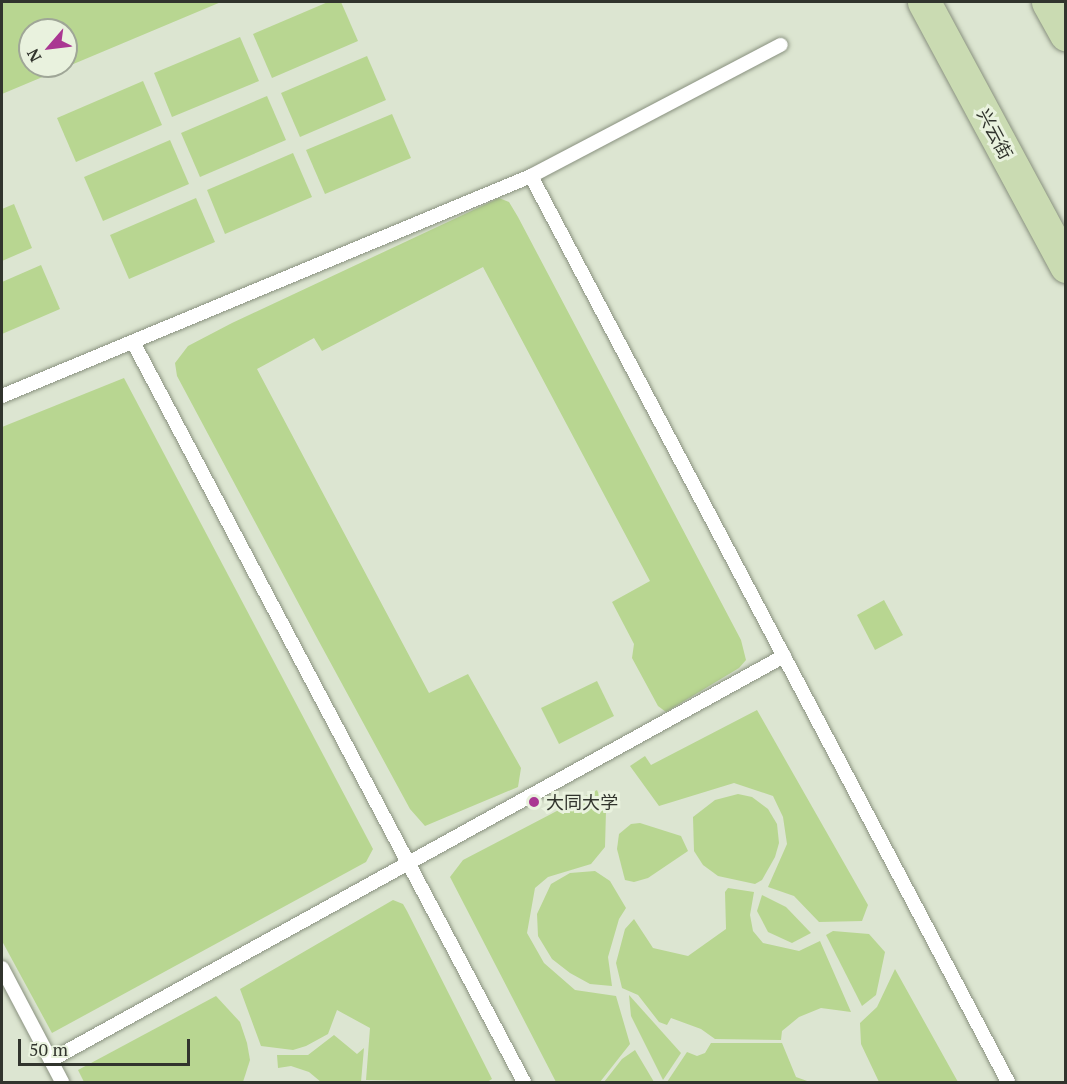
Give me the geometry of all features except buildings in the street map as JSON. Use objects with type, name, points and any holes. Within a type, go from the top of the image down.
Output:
[{"type":"main road","name":"兴云街","points":[[924,2],[1065,266]]},
{"type":"main road","points":[[1048,2],[1065,34]]},
{"type":"lane","points":[[2,396],[531,176],[781,45]]},
{"type":"lane","points":[[531,176],[1008,1083]]},
{"type":"lane","points":[[133,342],[524,1083]]},
{"type":"lane","points":[[51,1060],[784,656]]},
{"type":"lane","points":[[2,968],[62,1083]]},
{"type":"green space","points":[[2,2],[221,2],[78,62],[78,18],[18,18],[18,78],[40,78],[2,94]]},
{"type":"green space","points":[[328,2],[341,2],[358,41],[272,78],[253,34]]},
{"type":"green space","points":[[240,37],[259,81],[172,117],[154,73]]},
{"type":"green space","points":[[367,56],[386,100],[300,137],[281,93]]},
{"type":"green space","points":[[143,81],[162,125],[76,162],[57,118]]},
{"type":"green space","points":[[267,96],[286,140],[200,177],[181,133]]},
{"type":"green space","points":[[392,114],[411,158],[325,194],[306,150]]},
{"type":"green space","points":[[170,140],[189,184],[103,221],[84,177]]},
{"type":"green space","points":[[293,153],[312,197],[225,234],[207,190]]},
{"type":"green space","points":[[196,198],[215,242],[129,279],[110,235]]},
{"type":"green space","points":[[499,198],[509,202],[518,217],[741,640],[746,660],[739,668],[666,712],[658,706],[632,658],[634,644],[612,602],[650,581],[483,267],[322,351],[314,338],[257,369],[429,693],[468,674],[521,768],[518,787],[425,826],[410,809],[316,636],[177,376],[175,363],[188,346],[232,323]]},
{"type":"green space","points":[[14,204],[32,248],[2,261],[2,209]]},
{"type":"green space","points":[[41,265],[60,309],[2,334],[2,282]]},
{"type":"green space","points":[[124,378],[373,849],[366,862],[52,1033],[2,941],[2,427]]},
{"type":"green space","points":[[884,600],[903,635],[875,650],[857,615]]},
{"type":"green space","points":[[597,681],[614,716],[559,744],[541,708]]},
{"type":"green space","points":[[757,710],[868,905],[862,921],[819,922],[794,896],[768,887],[787,844],[783,817],[773,796],[734,783],[659,806],[630,766],[645,756],[651,765]]},
{"type":"green space","points":[[597,790],[606,811],[605,847],[591,864],[548,877],[535,888],[527,933],[544,963],[575,990],[616,996],[630,1044],[600,1082],[556,1082],[450,877],[463,860]]},
{"type":"green space","points":[[738,794],[752,797],[768,809],[777,824],[779,843],[775,857],[762,880],[755,884],[718,876],[703,865],[694,851],[693,817],[715,800]]},
{"type":"green space","points":[[640,823],[681,836],[688,851],[648,878],[634,882],[625,880],[617,849],[619,834],[631,824]]},
{"type":"green space","points":[[595,871],[610,881],[626,908],[619,919],[608,957],[612,986],[590,984],[570,973],[552,959],[538,936],[537,914],[551,884],[570,873]]},
{"type":"green space","points":[[728,888],[754,892],[750,915],[753,931],[763,943],[799,951],[820,941],[851,1012],[821,1008],[799,1017],[782,1031],[781,1040],[715,1039],[701,1029],[671,1018],[667,1025],[659,1022],[638,995],[622,988],[616,963],[625,929],[634,919],[653,948],[688,956],[726,929],[725,892]]},
{"type":"green space","points":[[762,895],[786,907],[811,933],[792,943],[768,932],[757,911]]},
{"type":"green space","points":[[393,900],[403,904],[407,911],[492,1079],[487,1082],[366,1080],[370,1028],[337,1010],[328,1034],[306,1046],[293,1050],[261,1046],[240,989]]},
{"type":"green space","points":[[833,931],[869,934],[885,952],[876,995],[862,1006],[826,935]]},
{"type":"green space","points":[[895,969],[958,1082],[879,1082],[861,1044],[860,1023],[877,1007]]},
{"type":"green space","points":[[629,995],[681,1053],[663,1080],[631,1016]]},
{"type":"green space","points":[[216,996],[240,1022],[247,1043],[250,1060],[243,1082],[84,1082],[78,1070]]},
{"type":"green space","points":[[334,1035],[357,1054],[364,1048],[361,1082],[321,1082],[309,1072],[291,1066],[278,1068],[277,1055],[308,1055]]},
{"type":"green space","points":[[711,1043],[782,1043],[796,1077],[810,1082],[667,1082],[687,1052],[697,1056],[705,1053]]},
{"type":"green space","points":[[635,1050],[654,1082],[604,1082],[622,1059]]},
{"type":"place","name":"大同大学","points":[[534,802]]}]
